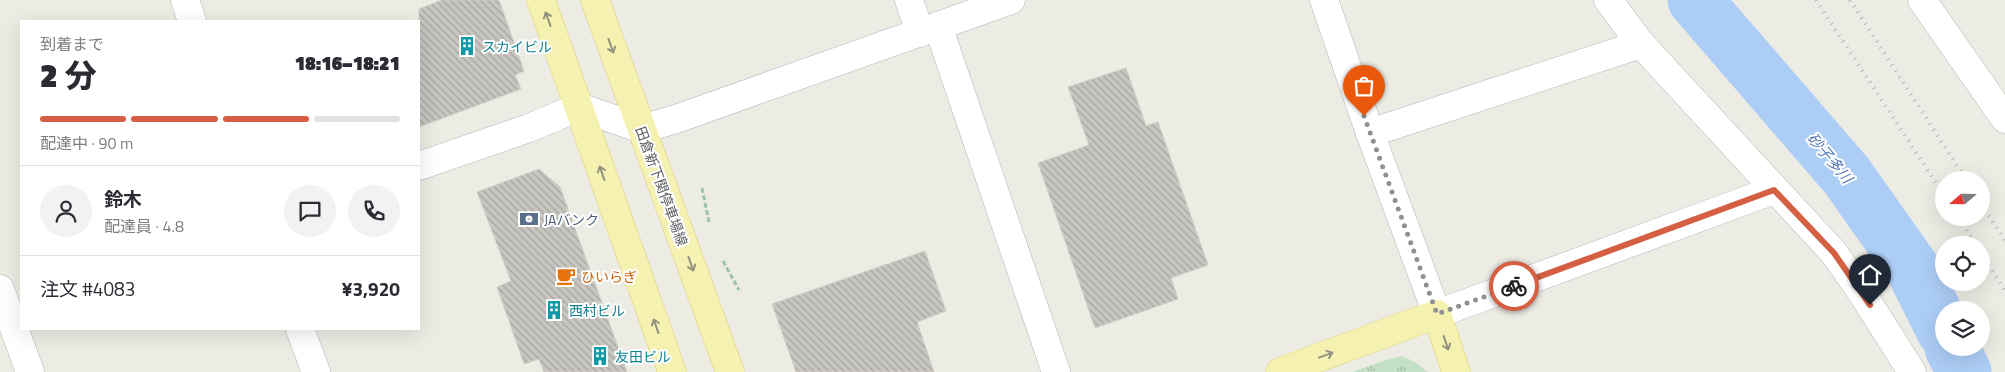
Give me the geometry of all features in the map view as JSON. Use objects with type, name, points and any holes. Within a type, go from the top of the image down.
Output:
[{"type":"main road","points":[[541,0],[672,372]]},
{"type":"main road","name":"田倉新下関停車場線","points":[[594,0],[730,372]]},
{"type":"main road","points":[[1280,372],[1437,314],[1456,372]]},
{"type":"street","points":[[185,0],[192,20]]},
{"type":"street","points":[[909,0],[929,29],[1056,372]]},
{"type":"street","points":[[420,166],[529,128],[579,107],[642,129],[676,119],[1012,0]]},
{"type":"street","points":[[1324,0],[1370,133],[1437,314],[1774,190]]},
{"type":"street","points":[[1608,0],[1641,44],[1834,253],[1912,372]]},
{"type":"street","points":[[1922,0],[2005,119]]},
{"type":"street","points":[[1370,133],[1641,44]]},
{"type":"street","points":[[7,305],[30,372]]},
{"type":"street","points":[[300,330],[316,372]]},
{"type":"path","points":[[702,188],[710,227]]},
{"type":"path","points":[[721,256],[739,290]]},
{"type":"green space","points":[[1402,356],[1415,362],[1428,372],[1352,372],[1389,359]]},
{"type":"building","name":"スカイビル","points":[[442,0],[499,0],[524,71],[515,75],[521,89],[420,127],[419,9]]},
{"type":"building","points":[[1126,68],[1146,126],[1158,122],[1208,265],[1171,278],[1178,299],[1095,328],[1038,163],[1089,145],[1068,87]]},
{"type":"building","points":[[539,169],[560,187],[627,372],[544,372],[539,359],[524,364],[497,287],[511,281],[477,192]]},
{"type":"building","points":[[925,251],[946,311],[917,322],[934,372],[796,372],[772,304]]},
{"type":"waterway","name":"砂子多川","points":[[1695,0],[1847,176],[1914,271],[1935,313]]},
{"type":"waterway","name":"砂子多川","points":[[1956,356],[1964,372]]},
{"type":"railway","points":[[1816,0],[1935,181]]},
{"type":"railway","points":[[1850,0],[1960,171]]},
{"type":"railway","points":[[1990,218],[2005,240]]},
{"type":"railway","points":[[1964,226],[1970,236]]},
{"type":"railway","points":[[1990,267],[2005,291]]},
{"type":"way so far","points":[[1364,116],[1426,290],[1437,314],[1514,286]]},
{"type":"place","name":"スカイビル","points":[[467,46]]},
{"type":"place","name":"JAバンク","points":[[529,219]]},
{"type":"place","name":"ひいらぎ","points":[[566,276]]},
{"type":"place","name":"西村ビル","points":[[554,310]]},
{"type":"place","name":"友田ビル","points":[[600,356]]},
{"type":"route","points":[[1514,286],[1774,190],[1834,253],[1870,305]]}]
